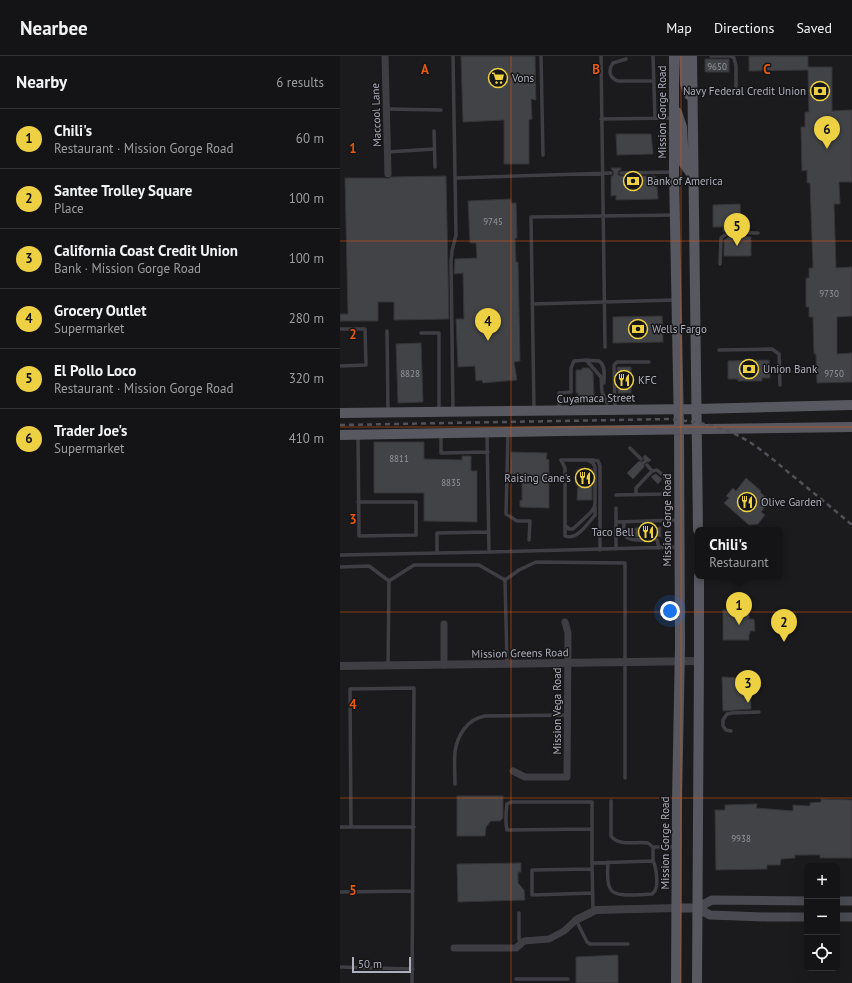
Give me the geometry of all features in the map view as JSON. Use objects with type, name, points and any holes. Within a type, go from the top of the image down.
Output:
[{"type":"main road","name":"Mission Gorge Road","points":[[674,56],[674,172],[679,430],[680,661],[676,983]]},
{"type":"main road","points":[[684,56],[684,84],[692,102]]},
{"type":"main road","points":[[692,56],[698,430],[698,527]]},
{"type":"main road","points":[[674,102],[682,127],[684,164],[693,176]]},
{"type":"main road","name":"Cuyamaca Street","points":[[340,413],[697,409],[852,405]]},
{"type":"main road","points":[[340,435],[852,427]]},
{"type":"main road","points":[[697,983],[699,579]]},
{"type":"main road","points":[[677,908],[697,908],[712,900],[804,901]]},
{"type":"main road","points":[[840,901],[852,901]]},
{"type":"main road","points":[[697,908],[710,915],[804,917]]},
{"type":"main road","points":[[840,917],[852,917]]},
{"type":"street","name":"Maccool Lane","points":[[385,56],[388,174]]},
{"type":"street","name":"Mission Vega Road","points":[[513,771],[525,778],[567,777],[568,633],[565,622]]},
{"type":"street","points":[[444,624],[444,665]]},
{"type":"street","name":"Mission Greens Road","points":[[340,666],[699,661]]},
{"type":"street","points":[[454,948],[516,948],[524,941],[549,939],[564,931],[576,920],[596,910],[677,908]]},
{"type":"lane","points":[[453,56],[456,235],[450,262],[453,412]]},
{"type":"lane","points":[[541,56],[543,155]]},
{"type":"lane","points":[[601,56],[605,347]]},
{"type":"lane","points":[[653,56],[655,118]]},
{"type":"lane","points":[[711,56],[730,56],[734,58],[736,66],[736,87]]},
{"type":"lane","points":[[626,59],[612,63],[610,73],[612,79],[618,82],[654,81]]},
{"type":"lane","points":[[386,109],[441,110]]},
{"type":"lane","points":[[601,119],[674,118]]},
{"type":"lane","points":[[434,130],[435,167]]},
{"type":"lane","points":[[388,152],[434,149]]},
{"type":"lane","points":[[621,173],[674,172]]},
{"type":"lane","points":[[455,178],[611,173]]},
{"type":"lane","points":[[534,411],[531,217],[675,215]]},
{"type":"lane","points":[[720,264],[721,238],[724,234],[758,233]]},
{"type":"lane","points":[[532,304],[677,300]]},
{"type":"lane","points":[[340,329],[365,329],[366,365],[340,366]]},
{"type":"lane","points":[[387,331],[388,412]]},
{"type":"lane","points":[[421,333],[439,333],[439,412]]},
{"type":"lane","points":[[719,350],[772,348],[779,354],[780,385]]},
{"type":"lane","points":[[586,360],[601,377],[602,392],[605,396]]},
{"type":"lane","points":[[559,411],[559,393],[571,392],[571,368],[574,361],[599,361],[602,364],[604,369],[605,396],[607,403]]},
{"type":"lane","points":[[615,410],[614,365],[617,362],[649,362]]},
{"type":"lane","points":[[487,432],[489,552]]},
{"type":"lane","points":[[508,432],[506,514],[517,521],[530,521],[530,540]]},
{"type":"lane","points":[[441,433],[441,453],[488,452]]},
{"type":"lane","points":[[358,434],[358,502],[359,536],[416,535],[416,502],[358,502]]},
{"type":"lane","points":[[630,448],[641,459]]},
{"type":"lane","points":[[587,460],[593,463],[595,467],[595,514],[580,532],[573,537],[564,536],[565,468],[561,460],[587,460],[598,461],[600,466],[600,550]]},
{"type":"lane","points":[[646,465],[652,471]]},
{"type":"lane","points":[[616,495],[663,494],[667,486],[665,477],[658,470],[652,471],[636,488],[636,494]]},
{"type":"lane","points":[[565,525],[569,529],[573,530],[590,513],[594,508],[595,503]]},
{"type":"lane","points":[[616,508],[616,549]]},
{"type":"lane","points":[[616,522],[679,520]]},
{"type":"lane","points":[[624,522],[624,535],[626,538],[632,540],[656,539],[658,540],[659,548]]},
{"type":"lane","points":[[437,553],[437,533],[489,532]]},
{"type":"lane","points":[[340,555],[679,547]]},
{"type":"lane","points":[[505,580],[519,570],[536,562],[625,563],[625,778]]},
{"type":"lane","points":[[389,581],[414,565],[479,565],[505,580]]},
{"type":"lane","points":[[340,566],[370,566],[389,581]]},
{"type":"lane","points":[[505,580],[507,664]]},
{"type":"lane","points":[[388,665],[389,581]]},
{"type":"lane","points":[[351,827],[350,689],[414,688],[412,983]]},
{"type":"lane","points":[[731,731],[726,730],[723,726],[723,720],[727,714],[758,712]]},
{"type":"lane","points":[[455,784],[456,748],[461,734],[474,719],[485,716],[568,715]]},
{"type":"lane","points":[[611,801],[611,836],[614,839],[623,842],[648,843],[653,847],[678,847]]},
{"type":"lane","points":[[592,829],[507,830],[506,810],[508,804],[511,802],[592,802],[593,912]]},
{"type":"lane","points":[[340,827],[414,827]]},
{"type":"lane","points":[[608,862],[608,884],[610,890],[621,895],[652,894],[656,887],[653,847]]},
{"type":"lane","points":[[592,863],[653,861]]},
{"type":"lane","points":[[592,868],[532,870],[532,895],[593,893]]},
{"type":"lane","points":[[340,892],[413,891]]},
{"type":"lane","points":[[519,913],[519,939],[521,944]]},
{"type":"lane","points":[[576,920],[587,942],[590,944],[628,944]]},
{"type":"lane","points":[[340,967],[412,969]]},
{"type":"lane","points":[[516,979],[568,979]]},
{"type":"building","name":"Vons","points":[[461,56],[535,56],[536,100],[531,99],[532,119],[529,120],[529,164],[504,164],[504,120],[463,122]]},
{"type":"building","points":[[749,56],[808,56],[808,67],[832,67],[832,111],[852,110],[852,182],[839,182],[840,204],[834,204],[836,268],[852,267],[852,316],[837,317],[837,354],[852,353],[852,382],[817,383],[816,354],[814,354],[813,317],[809,317],[809,307],[806,307],[806,278],[809,278],[809,268],[813,268],[810,183],[807,183],[807,170],[802,171],[801,127],[805,127],[805,112],[809,112],[808,70],[749,71]]},
{"type":"building","points":[[705,59],[729,59],[729,72],[705,72]]},
{"type":"building","points":[[616,134],[651,134],[653,154],[617,155]]},
{"type":"building","name":"Bank of America","points":[[611,168],[621,168],[618,175],[621,176],[655,176],[655,186],[657,187],[658,199],[616,200],[616,195],[611,196],[611,176],[613,176],[614,173]]},
{"type":"building","points":[[446,176],[449,319],[394,320],[394,302],[378,302],[378,321],[340,321],[340,314],[348,314],[345,178],[388,179],[391,177]]},
{"type":"building","points":[[511,199],[511,203],[516,203],[517,238],[515,238],[516,262],[518,262],[520,361],[514,362],[517,380],[483,383],[482,380],[476,381],[475,366],[458,367],[456,319],[464,319],[463,273],[454,274],[455,259],[477,258],[476,243],[470,243],[468,201]]},
{"type":"building","points":[[740,204],[741,229],[723,232],[723,227],[713,227],[713,205]]},
{"type":"building","points":[[733,236],[751,237],[751,256],[724,256],[724,240]]},
{"type":"building","name":"Wells Fargo","points":[[662,316],[663,342],[613,343],[613,317]]},
{"type":"building","points":[[421,343],[423,402],[398,403],[396,344]]},
{"type":"building","name":"Union Bank","points":[[769,360],[770,378],[762,378],[762,381],[738,381],[738,379],[728,379],[728,361]]},
{"type":"building","name":"KFC","points":[[617,367],[631,367],[631,393],[618,393]]},
{"type":"building","points":[[582,368],[589,368],[593,373],[594,396],[578,396],[578,393],[576,393],[576,370],[582,370]]},
{"type":"building","points":[[374,442],[424,442],[424,459],[462,460],[462,456],[471,456],[471,471],[477,471],[477,522],[424,521],[424,493],[374,493]]},
{"type":"building","points":[[511,452],[547,453],[546,459],[549,460],[549,508],[520,507],[520,500],[522,501],[522,474],[510,474]]},
{"type":"building","points":[[645,455],[651,460],[645,463],[644,467],[633,479],[627,473],[639,461],[644,461],[643,457]]},
{"type":"building","name":"Raising Cane's","points":[[578,469],[592,469],[592,500],[577,500],[578,485],[576,485],[576,471]]},
{"type":"building","points":[[655,474],[662,479],[658,484],[651,477]]},
{"type":"building","name":"Olive Garden","points":[[746,478],[770,501],[761,512],[765,515],[758,524],[749,525],[724,503],[729,498],[726,496],[733,488],[736,491]]},
{"type":"building","name":"Taco Bell","points":[[661,527],[661,537],[635,537],[635,528]]},
{"type":"building","points":[[723,610],[749,610],[749,619],[754,619],[755,631],[750,631],[749,640],[723,640]]},
{"type":"building","points":[[722,677],[750,678],[751,709],[723,711]]},
{"type":"building","points":[[457,796],[503,796],[503,818],[500,821],[491,821],[486,827],[485,836],[457,836]]},
{"type":"building","points":[[821,799],[852,800],[852,858],[820,858],[820,855],[795,855],[795,858],[781,859],[780,865],[767,865],[767,869],[716,870],[715,810],[725,810],[725,805],[757,804],[756,808],[793,811],[793,805],[810,806],[810,803],[821,802]]},
{"type":"building","points":[[521,863],[521,872],[518,872],[518,883],[524,890],[525,900],[458,902],[457,864]]},
{"type":"building","points":[[618,955],[618,983],[576,983],[576,957]]},
{"type":"railway","points":[[340,425],[668,419],[698,423],[728,431],[760,449],[852,525]]},
{"type":"place","name":"Vons","points":[[498,78]]},
{"type":"place","name":"Navy Federal Credit Union","points":[[820,91]]},
{"type":"place","name":"Trader Joe's","points":[[827,149]]},
{"type":"place","name":"Bank of America","points":[[633,181]]},
{"type":"place","name":"El Pollo Loco","points":[[737,246]]},
{"type":"place","name":"Wells Fargo","points":[[638,329]]},
{"type":"place","name":"Grocery Outlet","points":[[488,341]]},
{"type":"place","name":"Union Bank","points":[[749,369]]},
{"type":"place","name":"KFC","points":[[624,380]]},
{"type":"place","name":"Raising Cane's","points":[[585,478]]},
{"type":"place","name":"Olive Garden","points":[[747,502]]},
{"type":"place","name":"Taco Bell","points":[[648,532]]},
{"type":"place","name":"Chili's","points":[[739,625]]},
{"type":"place","name":"Santee Trolley Square","points":[[784,642]]},
{"type":"place","name":"California Coast Credit Union","points":[[748,703]]}]
